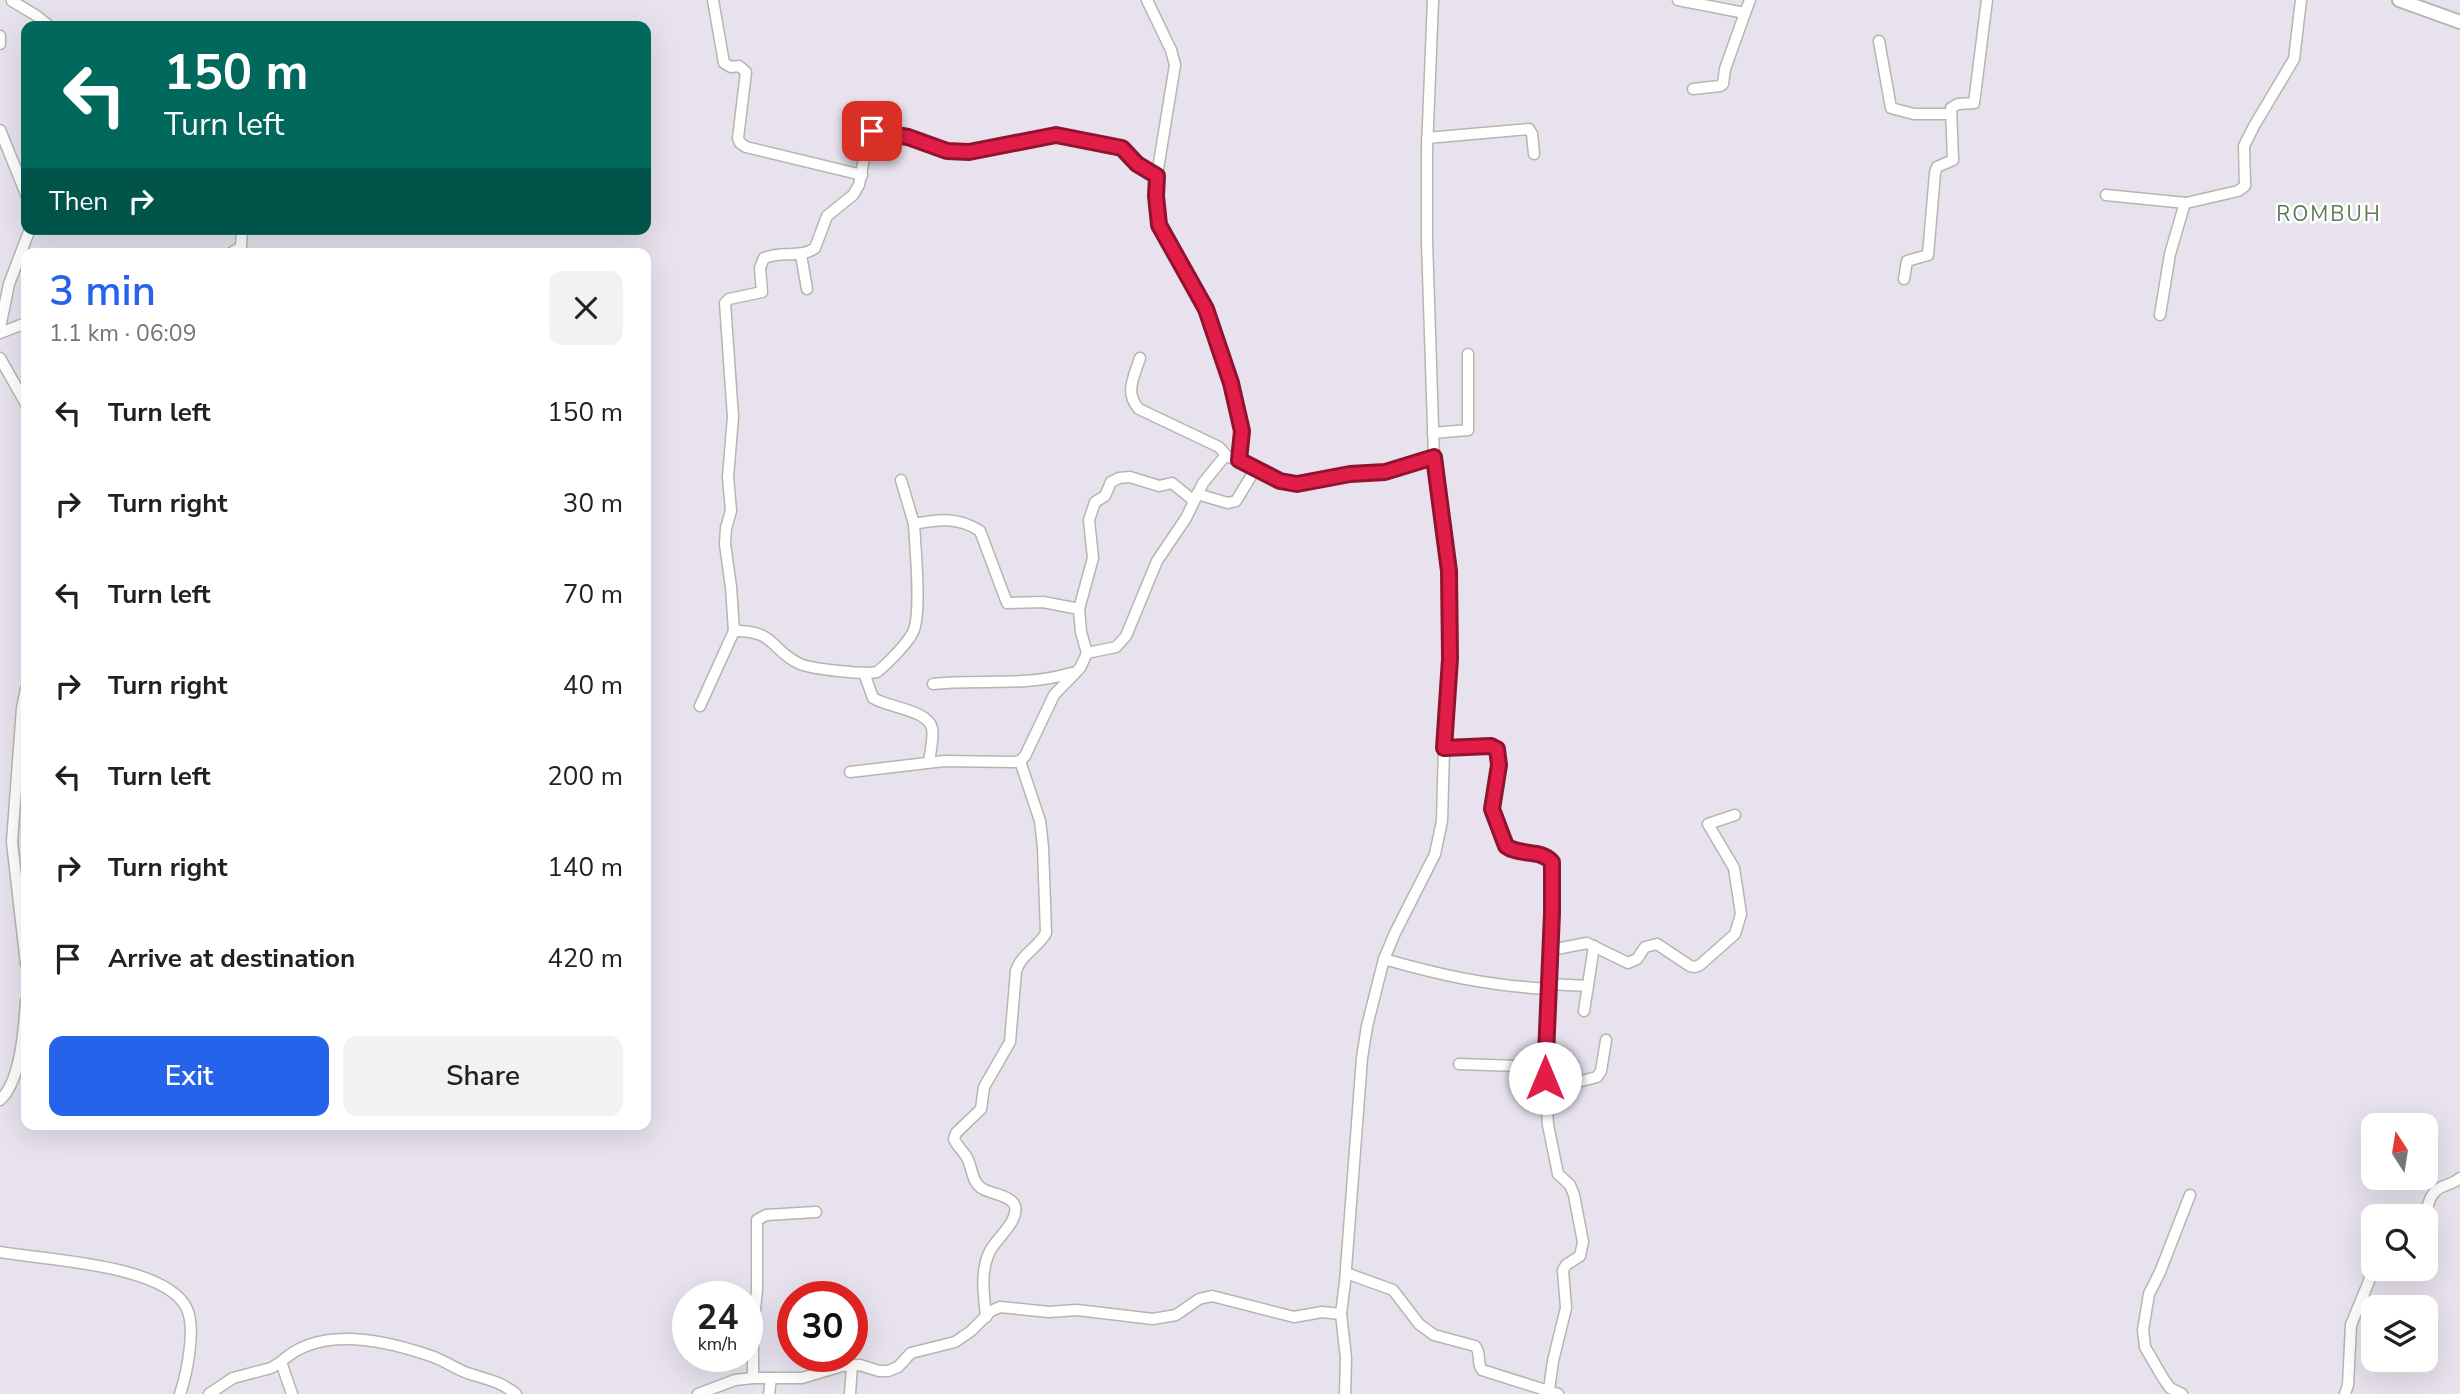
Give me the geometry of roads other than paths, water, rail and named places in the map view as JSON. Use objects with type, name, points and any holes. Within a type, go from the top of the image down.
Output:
[{"type":"street","points":[[713,0],[724,63],[731,67],[739,66],[746,72],[738,138],[740,143],[746,147],[862,175]]},
{"type":"street","points":[[1147,0],[1171,50],[1175,65],[1157,176],[1159,225],[1206,309],[1231,383],[1242,431],[1239,460]]},
{"type":"street","points":[[1345,1394],[1346,1358],[1341,1314],[1362,1058],[1372,1002],[1384,958],[1439,845],[1442,821],[1450,659],[1449,571],[1434,457],[1427,241],[1427,138],[1433,0]]},
{"type":"street","points":[[1678,0],[1745,13]]},
{"type":"street","points":[[1693,89],[1720,86],[1723,83],[1725,69],[1750,0]]},
{"type":"street","points":[[1904,279],[1907,261],[1928,255],[1936,169],[1951,162],[1954,155],[1951,108],[1974,103],[1987,0]]},
{"type":"street","points":[[2106,195],[2186,202],[2245,187],[2244,146],[2294,59],[2301,0]]},
{"type":"street","points":[[2399,0],[2460,22]]},
{"type":"street","points":[[12,1],[43,21]]},
{"type":"street","points":[[0,36],[0,44]]},
{"type":"street","points":[[1878,41],[1891,108],[1914,114],[1951,114]]},
{"type":"street","points":[[1427,138],[1525,129],[1532,132],[1534,154]]},
{"type":"street","points":[[0,130],[21,182]]},
{"type":"street","points":[[700,706],[734,631],[725,544],[731,511],[729,477],[733,417],[725,303],[729,299],[762,292],[760,268],[764,258],[785,254],[801,255],[815,248],[824,221],[853,195],[862,175],[868,136],[872,131],[908,137],[941,150],[961,153],[1056,135],[1122,148],[1137,164],[1157,176]]},
{"type":"street","points":[[2160,315],[2170,254],[2186,202]]},
{"type":"street","points":[[0,328],[9,284],[21,253]]},
{"type":"street","points":[[801,255],[807,289]]},
{"type":"street","points":[[0,333],[21,325]]},
{"type":"street","points":[[1433,433],[1468,430],[1468,354]]},
{"type":"street","points":[[0,358],[21,395]]},
{"type":"street","points":[[1140,358],[1129,391],[1132,401],[1139,409],[1219,447],[1227,456],[1280,481],[1297,484],[1350,474],[1385,472],[1434,457]]},
{"type":"street","points":[[1087,653],[1115,647],[1126,636],[1157,561],[1220,460],[1227,456]]},
{"type":"street","points":[[1020,761],[1054,695],[1078,671],[1087,653],[1081,632],[1079,609],[1093,558],[1090,513],[1095,502],[1105,496],[1111,482],[1130,477],[1159,486],[1172,483],[1196,498],[1228,503],[1236,501],[1256,468]]},
{"type":"street","points":[[734,631],[759,634],[774,642],[793,660],[805,665],[864,673],[880,670],[915,630],[917,584],[914,524],[901,480]]},
{"type":"street","points":[[914,524],[950,519],[981,531],[1007,603],[1044,602],[1079,609]]},
{"type":"street","points":[[933,684],[1035,681],[1078,671]]},
{"type":"street","points":[[864,673],[873,698],[917,714],[930,725],[932,731],[929,762]]},
{"type":"street","points":[[21,721],[12,842],[21,920]]},
{"type":"street","points":[[1346,1273],[1393,1290],[1419,1324],[1434,1335],[1475,1346],[1482,1370],[1553,1392],[1553,1360],[1566,1308],[1563,1270],[1580,1256],[1583,1242],[1572,1189],[1558,1174],[1548,1125],[1545,1090],[1552,862],[1543,856],[1506,846],[1492,809],[1499,765],[1497,749],[1491,746],[1444,748]]},
{"type":"street","points":[[849,772],[929,762],[1020,761]]},
{"type":"street","points":[[986,1317],[983,1277],[986,1262],[990,1250],[1011,1223],[1015,1206],[1011,1200],[976,1184],[966,1157],[954,1139],[956,1133],[981,1109],[984,1087],[1010,1042],[1019,961],[1041,942],[1046,933],[1040,821],[1020,761]]},
{"type":"street","points":[[1551,950],[1583,943],[1628,962],[1637,959],[1645,947],[1657,944],[1676,959],[1695,967],[1700,965],[1732,937],[1738,927],[1741,914],[1736,876],[1709,824],[1735,815]]},
{"type":"street","points":[[1584,1011],[1594,946]]},
{"type":"street","points":[[1384,958],[1455,979],[1499,986],[1588,986]]},
{"type":"street","points":[[0,1100],[7,1094],[15,1078],[21,1036]]},
{"type":"street","points":[[1545,1090],[1592,1079],[1600,1074],[1606,1040]]},
{"type":"street","points":[[1459,1064],[1544,1067]]},
{"type":"street","points":[[2429,1204],[2433,1193],[2440,1187],[2460,1178]]},
{"type":"street","points":[[2182,1394],[2170,1388],[2163,1378],[2145,1347],[2143,1330],[2148,1294],[2160,1272],[2190,1195]]},
{"type":"street","points":[[752,1378],[757,1290],[757,1220],[766,1215],[816,1212]]},
{"type":"street","points":[[0,1252],[117,1269],[148,1279],[176,1293],[183,1301],[190,1320],[189,1350],[180,1394]]},
{"type":"street","points":[[2345,1394],[2348,1385],[2351,1325],[2369,1281]]},
{"type":"street","points":[[868,1368],[881,1371],[893,1369],[911,1353],[955,1342],[1000,1307],[1049,1312],[1077,1310],[1163,1318],[1176,1315],[1199,1299],[1212,1296],[1294,1318],[1322,1312],[1341,1314]]},
{"type":"street","points":[[209,1394],[233,1378],[271,1368],[288,1354],[318,1342],[346,1339],[383,1342],[431,1356],[466,1372],[495,1380],[516,1394]]},
{"type":"street","points":[[281,1362],[292,1394]]},
{"type":"street","points":[[702,1393],[726,1382],[752,1378],[802,1378],[822,1372]]},
{"type":"street","points":[[850,1394],[852,1372]]},
{"type":"street","points":[[769,1394],[771,1378]]},
{"type":"district","name":"ROMBUH","points":[[2329,214]]}]
